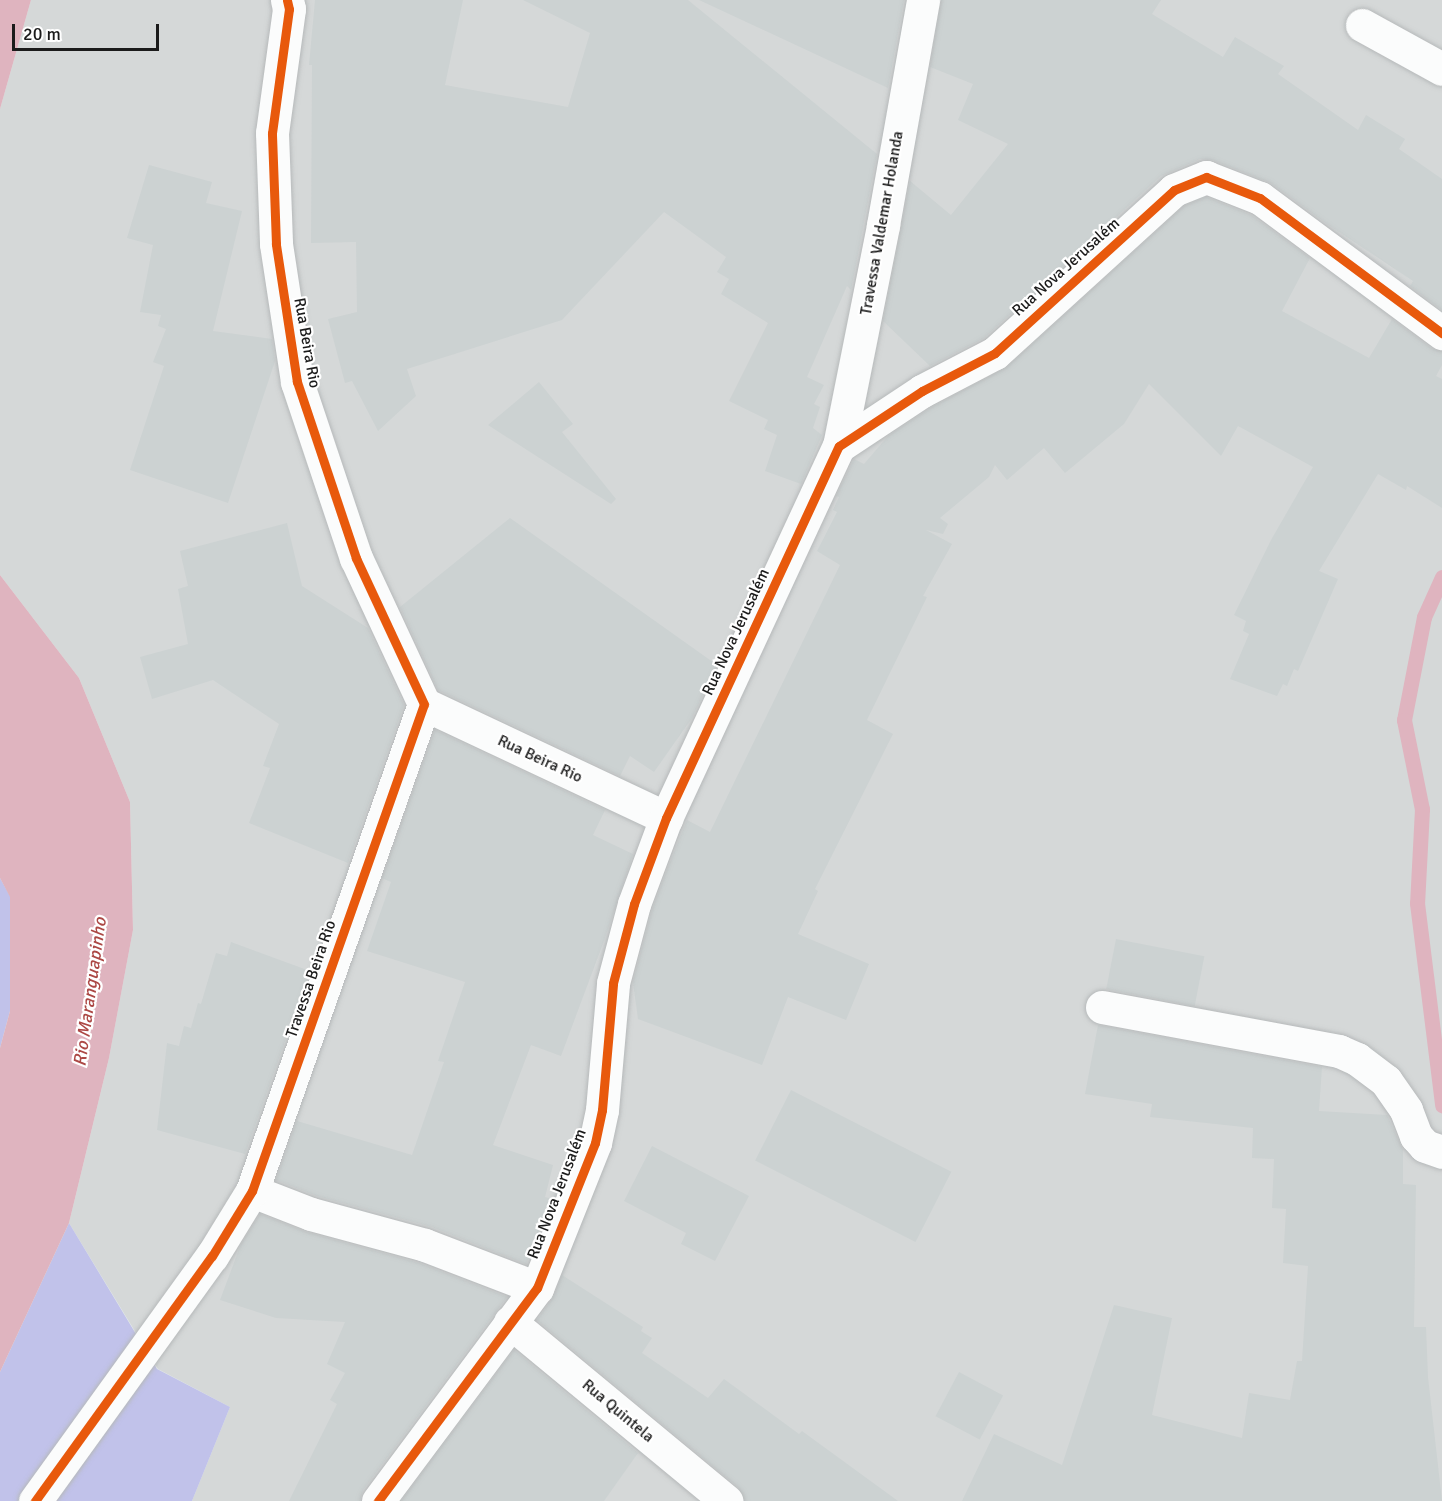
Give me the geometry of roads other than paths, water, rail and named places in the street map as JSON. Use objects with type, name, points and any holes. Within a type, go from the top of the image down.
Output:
[{"type":"street","name":"Rua Beira Rio","points":[[287,0],[289,9],[272,133],[276,244],[297,382],[356,558],[424,704],[666,818]]},
{"type":"street","name":"Travessa Valdemar Holanda","points":[[839,446],[883,225],[923,0]]},
{"type":"street","points":[[1362,25],[1442,69]]},
{"type":"street","name":"Rua Nova Jerusalém","points":[[378,1501],[537,1288],[595,1143],[602,1110],[613,983],[620,948],[633,904],[666,818],[839,446],[922,391],[995,353],[1174,190],[1206,177],[1260,198],[1442,333]]},
{"type":"street","name":"Travessa Beira Rio","points":[[35,1501],[212,1256],[252,1191],[424,704]]},
{"type":"street","points":[[1102,1007],[1339,1051],[1357,1059],[1386,1081],[1406,1110],[1416,1136],[1425,1146],[1440,1152]]},
{"type":"street","points":[[252,1191],[311,1214],[425,1245],[537,1288]]},
{"type":"street","name":"Rua Quintela","points":[[510,1322],[726,1501]]},
{"type":"water","points":[[0,0],[31,0],[0,109]]},
{"type":"water","name":"Rio Maranguapinho","points":[[0,575],[79,678],[130,802],[133,930],[109,1058],[69,1223],[0,1372],[0,1048],[10,1011],[10,897],[0,878]]},
{"type":"waterway","points":[[1442,577],[1424,617],[1404,720],[1422,809],[1417,903],[1442,1105]]}]
